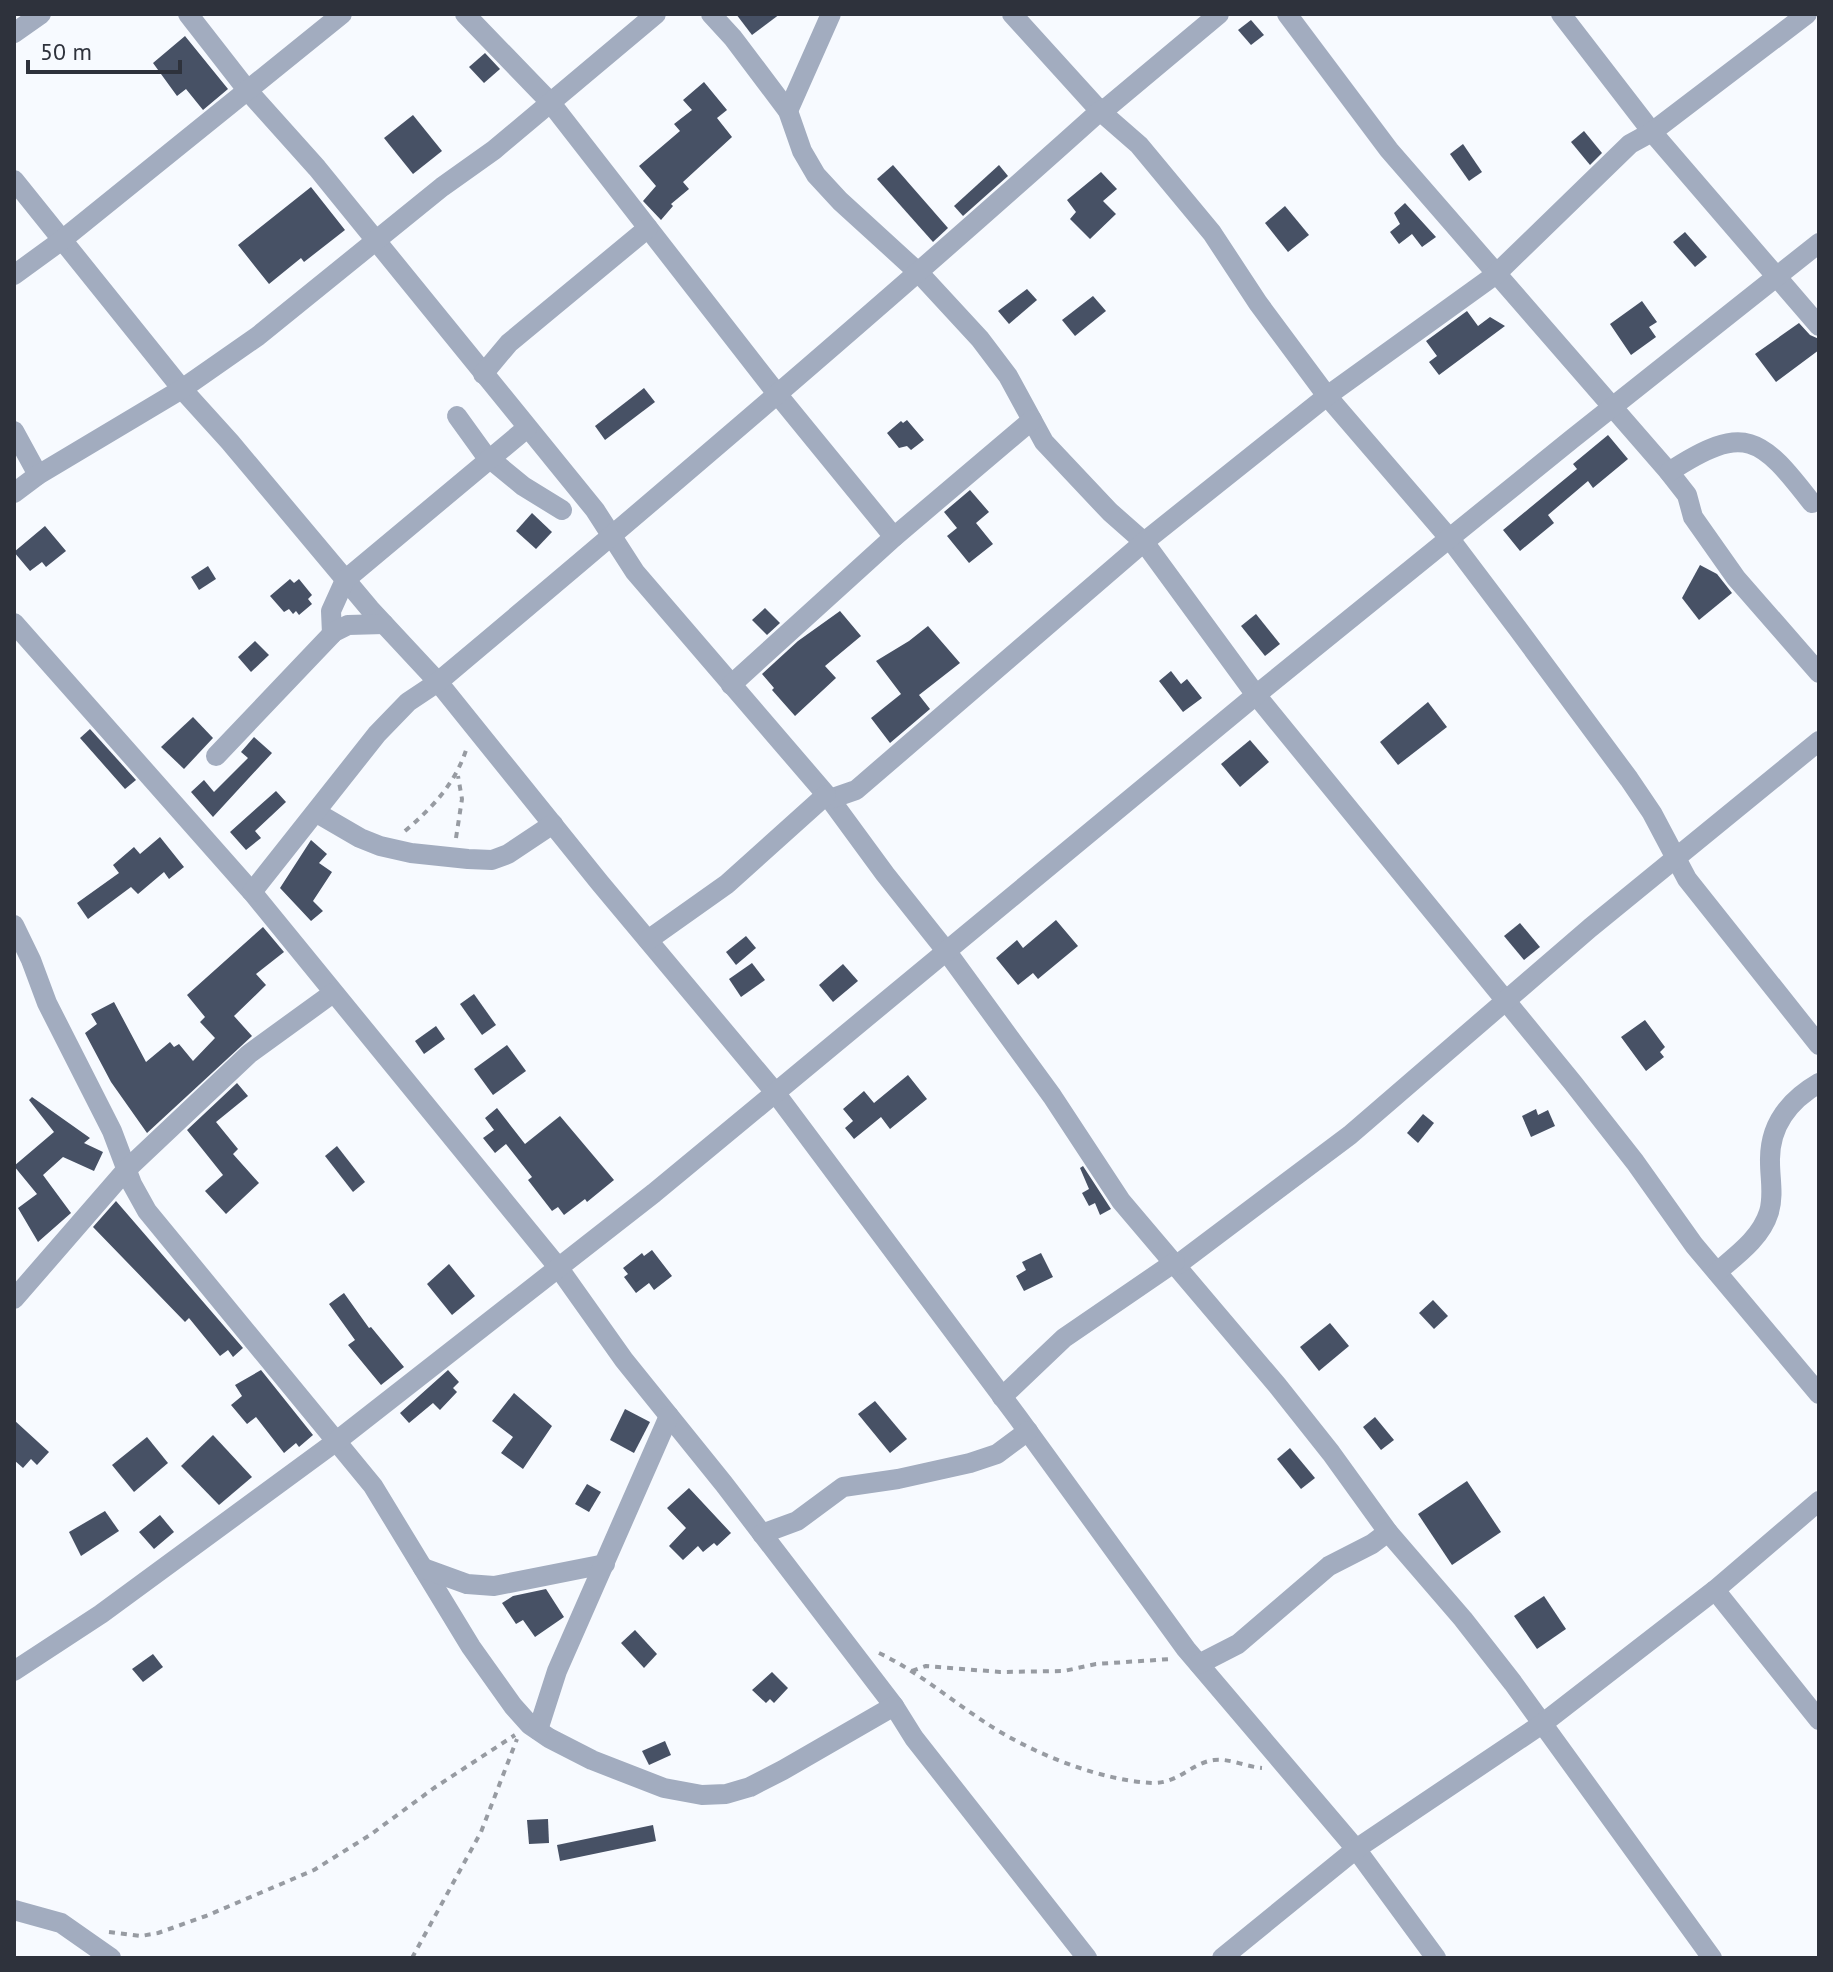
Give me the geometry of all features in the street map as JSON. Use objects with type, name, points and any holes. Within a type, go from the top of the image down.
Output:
[{"type":"street","points":[[14,33],[41,14]]},
{"type":"street","points":[[188,14],[248,91],[317,168],[595,510],[635,572],[828,797],[1052,1096],[1121,1201],[1331,1453],[1388,1532],[1463,1619],[1712,1958]]},
{"type":"street","points":[[14,275],[62,240],[342,14]]},
{"type":"street","points":[[465,14],[550,102],[778,395],[894,537]]},
{"type":"street","points":[[14,493],[38,475],[182,389],[258,336],[442,187],[494,150],[656,14]]},
{"type":"street","points":[[711,14],[788,111],[802,151],[816,175],[920,274],[980,339],[1008,376],[1044,442],[1060,462],[1144,542],[1256,695],[1506,1000],[1635,1162],[1694,1245],[1819,1394]]},
{"type":"street","points":[[788,111],[831,14]]},
{"type":"street","points":[[1012,14],[1100,111],[1139,145],[1212,233],[1258,303],[1327,396],[1450,539],[1629,779],[1652,813],[1687,879],[1819,1045]]},
{"type":"street","points":[[252,892],[377,734],[408,702],[438,682],[611,537],[920,274],[1100,111],[1219,14]]},
{"type":"street","points":[[1287,14],[1389,150],[1669,472],[1687,495],[1693,517],[1736,578],[1819,673]]},
{"type":"street","points":[[1561,14],[1652,132],[1819,326]]},
{"type":"street","points":[[648,940],[727,884],[828,797],[856,790],[1144,542],[1327,396],[1495,275],[1630,144],[1652,132],[1807,14]]},
{"type":"street","points":[[14,180],[182,389],[345,580],[438,682],[774,1091],[1195,1659],[1356,1849],[1436,1958]]},
{"type":"street","points":[[483,374],[509,343],[648,228]]},
{"type":"street","points":[[14,1671],[101,1614],[338,1440],[654,1193],[1256,695],[1819,243]]},
{"type":"street","points":[[457,416],[488,459],[562,510]]},
{"type":"street","points":[[731,685],[894,537],[1032,420]]},
{"type":"street","points":[[332,634],[331,611],[345,580],[527,428]]},
{"type":"street","points":[[14,431],[38,475]]},
{"type":"street","points":[[1669,472],[1730,442],[1749,442],[1762,447],[1776,459],[1812,503]]},
{"type":"street","points":[[14,623],[252,892],[558,1267],[624,1360],[762,1534],[894,1706],[914,1738],[1087,1958]]},
{"type":"street","points":[[216,756],[332,634],[348,625],[384,624]]},
{"type":"street","points":[[1002,1397],[1064,1338],[1176,1264],[1350,1135],[1506,1000],[1819,741]]},
{"type":"street","points":[[317,813],[360,838],[387,847],[451,858],[492,860],[508,854],[553,824]]},
{"type":"street","points":[[14,925],[59,1029],[112,1131],[126,1170],[147,1211],[373,1486],[471,1647],[513,1706],[538,1730],[592,1760],[664,1788],[702,1795],[726,1794],[750,1787],[783,1770],[894,1706]]},
{"type":"street","points":[[14,1299],[126,1170],[249,1054],[333,993]]},
{"type":"street","points":[[1717,1272],[1759,1232],[1769,1211],[1772,1188],[1770,1162],[1777,1124],[1796,1098],[1819,1083]]},
{"type":"street","points":[[538,1730],[557,1671],[669,1416]]},
{"type":"street","points":[[762,1534],[797,1521],[843,1487],[970,1463],[997,1454],[1028,1431]]},
{"type":"street","points":[[1222,1958],[1356,1849],[1542,1724],[1715,1590],[1819,1501]]},
{"type":"street","points":[[1195,1659],[1238,1644],[1329,1566],[1372,1544],[1388,1532]]},
{"type":"street","points":[[423,1568],[467,1584],[494,1586],[605,1564]]},
{"type":"street","points":[[1715,1590],[1818,1716]]},
{"type":"street","points":[[14,1910],[61,1923],[111,1958]]},
{"type":"path","points":[[387,847],[437,802],[457,773],[472,725]]},
{"type":"path","points":[[451,858],[461,816],[462,799],[457,773]]},
{"type":"path","points":[[840,1636],[912,1671],[991,1726],[1040,1751],[1102,1776],[1162,1782],[1174,1780],[1215,1759],[1247,1766],[1287,1768]]},
{"type":"path","points":[[912,1671],[926,1666],[1000,1672],[1064,1671],[1096,1664],[1195,1659]]},
{"type":"path","points":[[101,1931],[128,1936],[158,1933],[314,1870],[519,1733],[481,1832],[412,1958]]},
{"type":"building","points":[[736,14],[780,14],[752,35]]},
{"type":"building","points":[[1251,20],[1264,35],[1251,45],[1238,30]]},
{"type":"building","points":[[185,36],[228,89],[203,110],[186,89],[177,96],[153,63]]},
{"type":"building","points":[[485,53],[500,69],[484,83],[469,67]]},
{"type":"building","points":[[704,82],[727,110],[717,118],[732,137],[683,182],[689,189],[671,204],[673,206],[661,220],[643,201],[656,186],[639,166],[680,131],[674,124],[692,110],[683,100]]},
{"type":"building","points":[[413,115],[442,151],[413,174],[384,138]]},
{"type":"building","points":[[1584,131],[1602,153],[1590,165],[1571,142]]},
{"type":"building","points":[[1463,144],[1482,172],[1469,181],[1450,154]]},
{"type":"building","points":[[893,165],[948,228],[933,242],[877,179]]},
{"type":"building","points":[[999,165],[1008,176],[963,216],[954,206]]},
{"type":"building","points":[[1101,172],[1117,189],[1103,201],[1116,214],[1090,239],[1070,219],[1076,212],[1067,200]]},
{"type":"building","points":[[311,187],[345,230],[304,262],[301,258],[269,284],[238,245]]},
{"type":"building","points":[[1405,203],[1436,237],[1422,247],[1412,234],[1399,244],[1390,232],[1400,224],[1394,213]]},
{"type":"building","points":[[1285,206],[1309,235],[1288,252],[1265,223]]},
{"type":"building","points":[[1685,232],[1707,257],[1695,267],[1673,242]]},
{"type":"building","points":[[1027,289],[1037,300],[1009,324],[998,311]]},
{"type":"building","points":[[1093,296],[1106,311],[1075,336],[1062,320]]},
{"type":"building","points":[[1642,301],[1657,322],[1649,327],[1656,337],[1631,355],[1610,324]]},
{"type":"building","points":[[1467,311],[1478,326],[1490,317],[1505,326],[1439,375],[1429,362],[1437,356],[1426,341]]},
{"type":"building","points":[[1799,323],[1810,335],[1819,339],[1819,350],[1776,382],[1755,354]]},
{"type":"building","points":[[644,388],[655,402],[605,440],[595,426]]},
{"type":"building","points":[[907,420],[924,440],[911,450],[907,446],[899,448],[887,433],[901,421]]},
{"type":"building","points":[[1608,435],[1628,459],[1593,488],[1588,481],[1548,515],[1554,523],[1520,551],[1503,530],[1577,469],[1573,464]]},
{"type":"building","points":[[970,490],[989,512],[976,523],[993,544],[969,563],[947,536],[957,528],[944,512]]},
{"type":"building","points":[[532,513],[552,532],[536,549],[516,531]]},
{"type":"building","points":[[45,526],[66,551],[46,567],[42,562],[30,571],[14,552]]},
{"type":"building","points":[[1700,565],[1717,574],[1732,593],[1699,620],[1682,598]]},
{"type":"building","points":[[208,566],[216,579],[199,590],[191,577]]},
{"type":"building","points":[[290,579],[294,583],[299,579],[312,595],[308,599],[312,604],[299,615],[289,609],[284,612],[270,596]]},
{"type":"building","points":[[765,608],[780,623],[767,635],[752,620]]},
{"type":"building","points":[[840,611],[861,636],[825,666],[836,678],[795,716],[762,674],[798,641]]},
{"type":"building","points":[[1256,614],[1280,644],[1265,656],[1241,626]]},
{"type":"building","points":[[928,626],[960,663],[919,695],[930,709],[890,743],[871,718],[901,694],[876,661]]},
{"type":"building","points":[[255,641],[269,655],[251,672],[238,657]]},
{"type":"building","points":[[1171,671],[1181,684],[1187,679],[1202,698],[1183,712],[1159,681]]},
{"type":"building","points":[[1428,702],[1447,727],[1398,765],[1380,742]]},
{"type":"building","points":[[193,717],[213,738],[184,769],[161,747]]},
{"type":"building","points":[[90,729],[136,780],[125,789],[80,738]]},
{"type":"building","points":[[254,737],[272,753],[213,817],[191,792],[204,780],[214,792],[248,758],[241,752]]},
{"type":"building","points":[[1250,740],[1269,762],[1240,787],[1221,764]]},
{"type":"building","points":[[276,791],[286,802],[255,831],[261,838],[246,850],[230,832]]},
{"type":"building","points":[[160,837],[184,867],[169,879],[164,872],[138,894],[131,887],[88,919],[77,903],[119,873],[113,865],[134,847],[140,854]]},
{"type":"building","points":[[311,840],[327,854],[319,863],[332,872],[313,901],[323,911],[311,921],[280,888]]},
{"type":"building","points":[[1056,920],[1078,946],[1038,979],[1033,973],[1018,985],[996,958],[1017,940],[1023,948]]},
{"type":"building","points":[[1520,923],[1540,947],[1524,960],[1504,936]]},
{"type":"building","points":[[263,927],[284,952],[256,974],[266,985],[234,1016],[252,1036],[147,1133],[111,1082],[85,1033],[97,1024],[91,1014],[114,1002],[146,1062],[170,1042],[174,1047],[179,1044],[193,1061],[215,1038],[200,1022],[205,1017],[187,995]]},
{"type":"building","points":[[746,936],[756,948],[736,965],[726,952]]},
{"type":"building","points":[[752,963],[765,980],[741,997],[729,979]]},
{"type":"building","points":[[843,964],[858,981],[833,1002],[819,985]]},
{"type":"building","points":[[474,994],[496,1025],[482,1035],[460,1004]]},
{"type":"building","points":[[1645,1020],[1665,1047],[1660,1052],[1664,1057],[1646,1071],[1621,1037]]},
{"type":"building","points":[[436,1026],[445,1039],[424,1054],[415,1041]]},
{"type":"building","points":[[507,1045],[526,1071],[493,1095],[474,1069]]},
{"type":"building","points":[[908,1075],[927,1099],[890,1129],[881,1117],[854,1139],[845,1128],[853,1121],[843,1109],[864,1091],[874,1103]]},
{"type":"building","points":[[237,1083],[248,1096],[216,1122],[238,1149],[233,1154],[259,1183],[226,1214],[205,1191],[223,1175],[187,1130]]},
{"type":"building","points":[[32,1097],[90,1138],[84,1143],[103,1152],[94,1171],[63,1157],[43,1175],[71,1213],[38,1242],[18,1208],[37,1194],[14,1166],[54,1132],[29,1100]]},
{"type":"building","points":[[497,1108],[525,1144],[560,1116],[614,1180],[587,1202],[585,1199],[564,1215],[558,1207],[552,1211],[528,1180],[532,1177],[506,1144],[495,1153],[483,1138],[494,1130],[485,1118]]},
{"type":"building","points":[[1536,1109],[1538,1115],[1548,1110],[1555,1126],[1531,1137],[1522,1116]]},
{"type":"building","points":[[1423,1114],[1434,1123],[1418,1143],[1407,1133]]},
{"type":"building","points":[[337,1146],[365,1182],[353,1192],[325,1156]]},
{"type":"building","points":[[1083,1166],[1111,1209],[1100,1215],[1095,1203],[1089,1206],[1082,1193],[1089,1189],[1080,1168]]},
{"type":"building","points":[[116,1201],[243,1348],[233,1357],[228,1350],[220,1356],[189,1318],[185,1322],[93,1227]]},
{"type":"building","points":[[652,1250],[672,1276],[654,1290],[649,1283],[636,1293],[624,1277],[628,1274],[623,1268],[642,1253],[644,1256]]},
{"type":"building","points":[[1041,1253],[1053,1277],[1024,1291],[1016,1276],[1026,1270],[1022,1262]]},
{"type":"building","points":[[449,1264],[475,1296],[452,1315],[427,1284]]},
{"type":"building","points":[[344,1293],[369,1328],[404,1367],[381,1385],[348,1345],[355,1340],[329,1304]]},
{"type":"building","points":[[1433,1300],[1448,1316],[1434,1329],[1419,1313]]},
{"type":"building","points":[[1330,1323],[1349,1346],[1319,1371],[1300,1347]]},
{"type":"building","points":[[261,1370],[313,1435],[299,1447],[296,1443],[284,1453],[256,1417],[247,1424],[231,1405],[242,1396],[235,1385]]},
{"type":"building","points":[[448,1370],[459,1382],[453,1388],[457,1392],[440,1410],[433,1403],[409,1423],[400,1413]]},
{"type":"building","points":[[514,1393],[552,1426],[523,1469],[501,1453],[513,1437],[492,1421]]},
{"type":"building","points":[[875,1401],[907,1439],[890,1453],[858,1414]]},
{"type":"building","points":[[625,1409],[650,1422],[634,1453],[610,1440]]},
{"type":"building","points":[[1375,1417],[1394,1440],[1381,1450],[1363,1427]]},
{"type":"building","points":[[14,1420],[49,1452],[37,1465],[31,1459],[23,1468],[14,1460]]},
{"type":"building","points":[[213,1435],[252,1477],[219,1505],[181,1466]]},
{"type":"building","points":[[147,1437],[168,1463],[134,1492],[112,1465]]},
{"type":"building","points":[[1290,1448],[1315,1478],[1301,1489],[1277,1459]]},
{"type":"building","points":[[1467,1481],[1501,1532],[1452,1565],[1418,1514]]},
{"type":"building","points":[[587,1484],[601,1492],[589,1512],[575,1504]]},
{"type":"building","points":[[689,1488],[731,1533],[717,1546],[714,1543],[703,1552],[698,1546],[683,1560],[669,1546],[686,1528],[667,1508]]},
{"type":"building","points":[[105,1511],[119,1531],[81,1556],[69,1532]]},
{"type":"building","points":[[160,1515],[174,1532],[154,1549],[139,1532]]},
{"type":"building","points":[[546,1589],[564,1617],[535,1637],[523,1620],[516,1624],[502,1603],[513,1596]]},
{"type":"building","points":[[1544,1596],[1566,1629],[1537,1649],[1514,1616]]},
{"type":"building","points":[[635,1630],[657,1654],[644,1668],[621,1643]]},
{"type":"building","points":[[153,1654],[163,1667],[143,1682],[132,1669]]},
{"type":"building","points":[[772,1672],[788,1688],[774,1703],[770,1699],[766,1703],[752,1690]]},
{"type":"building","points":[[665,1741],[671,1755],[649,1765],[642,1751]]},
{"type":"building","points":[[548,1819],[549,1843],[529,1844],[527,1820]]},
{"type":"building","points":[[653,1825],[656,1841],[560,1861],[557,1845]]}]
